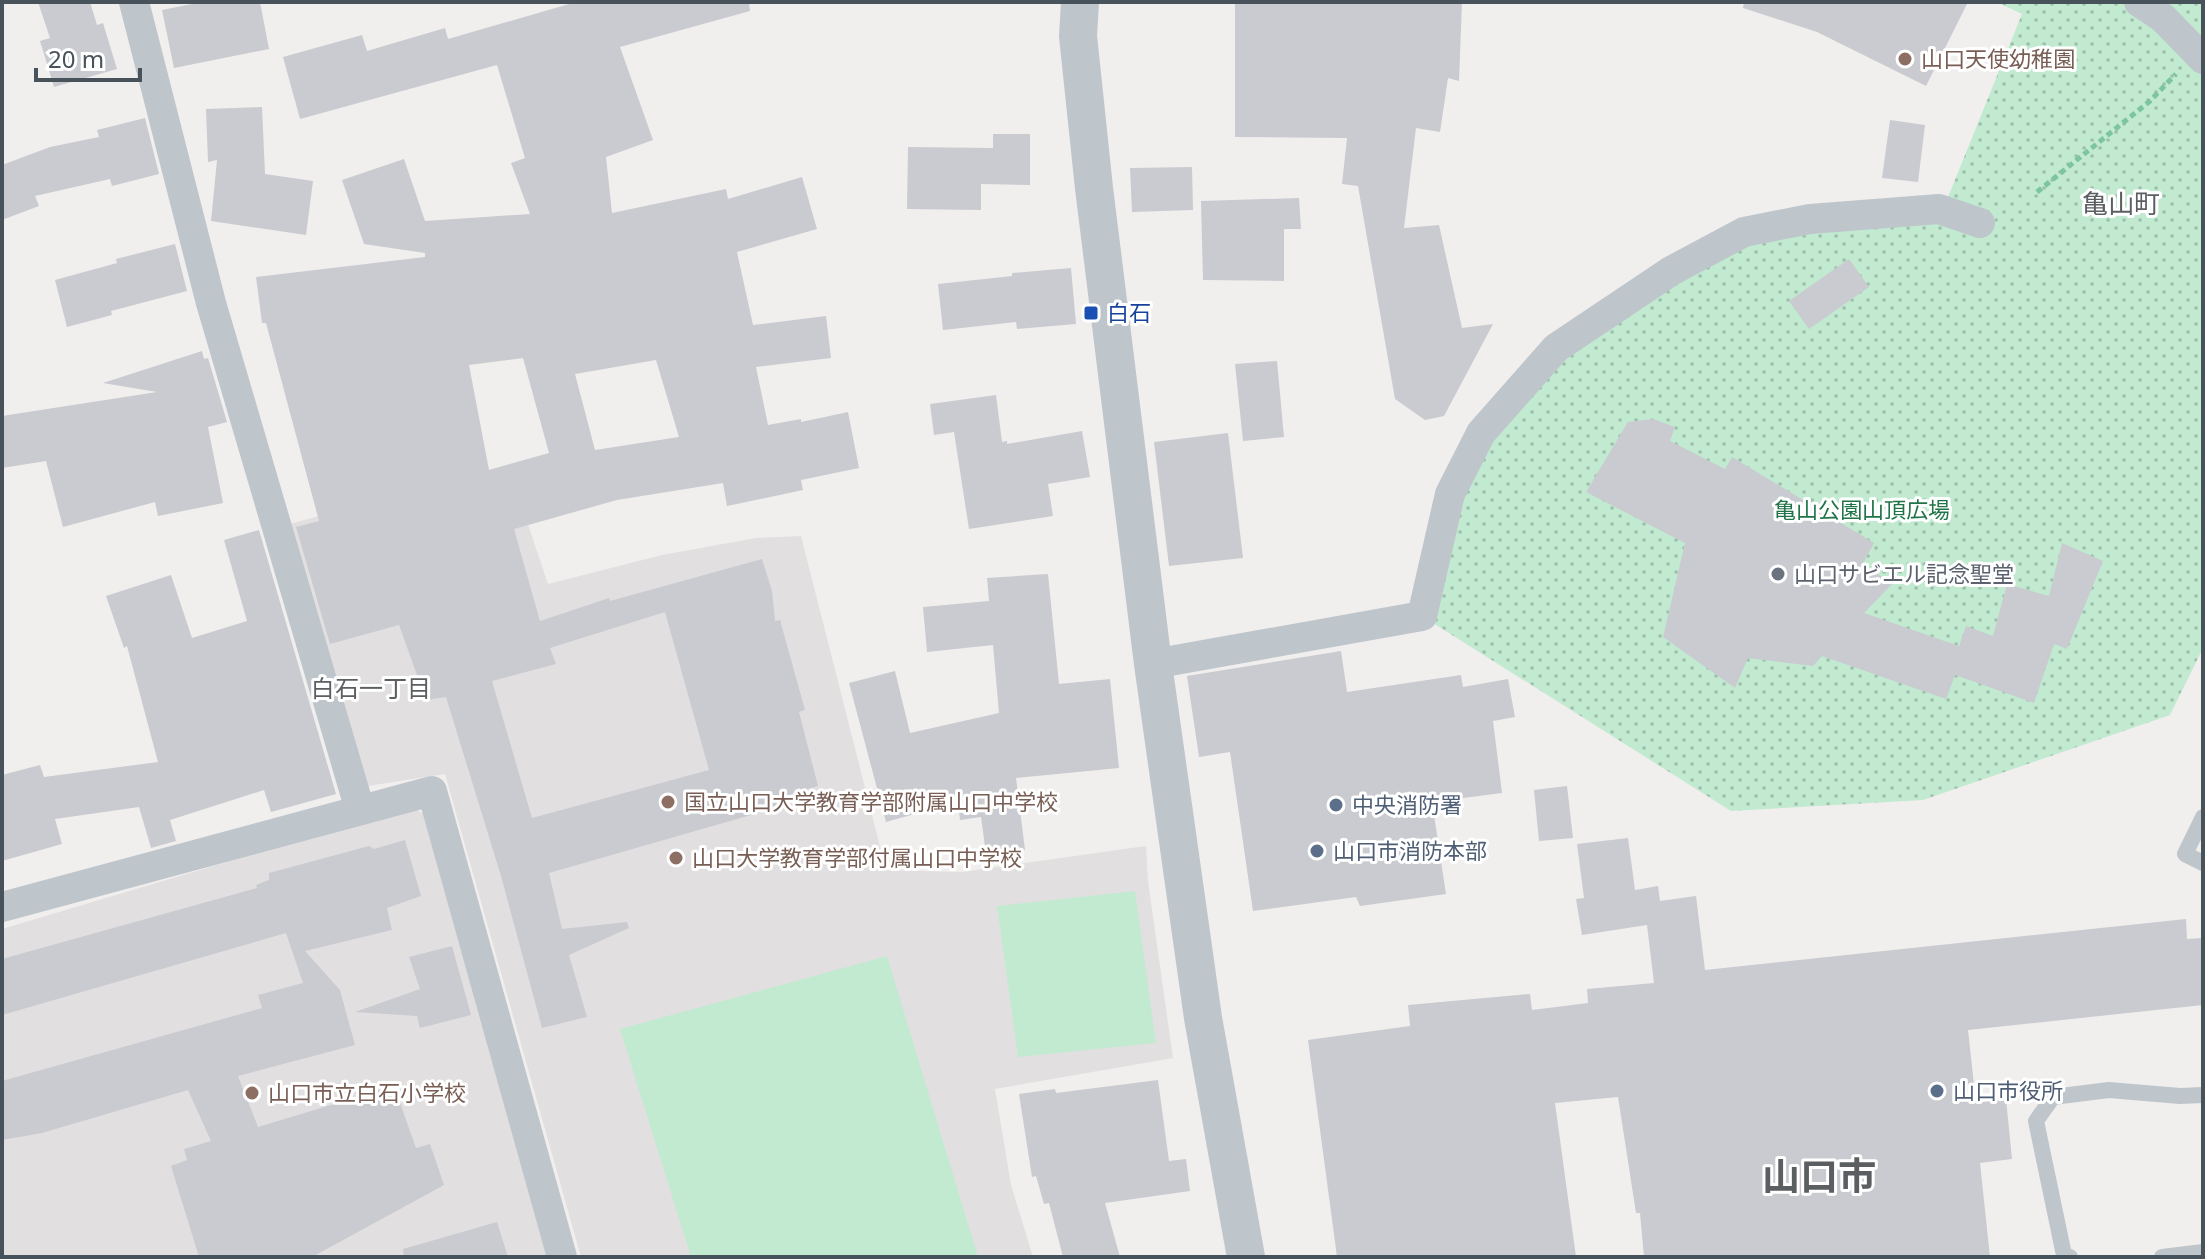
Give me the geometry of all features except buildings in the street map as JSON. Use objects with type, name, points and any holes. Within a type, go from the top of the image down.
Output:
[{"type":"street","points":[[134,2],[211,303],[360,810]]},
{"type":"street","points":[[1080,2],[1078,36],[1094,188],[1153,664],[1203,1018],[1246,1257]]},
{"type":"street","points":[[2139,2],[2163,18],[2200,56]]},
{"type":"street","points":[[1153,664],[1422,616],[1450,494],[1481,433],[1556,348],[1671,271],[1744,232],[1810,219],[1939,209],[1980,223]]},
{"type":"street","points":[[2,907],[432,791],[562,1257]]},
{"type":"lane","points":[[2203,817],[2185,854],[2203,863]]},
{"type":"lane","points":[[2070,1257],[2064,1255],[2036,1121],[2053,1097],[2109,1090],[2203,1095]]},
{"type":"lane","points":[[2162,1257],[2203,1252]]},
{"type":"path","points":[[2037,192],[2150,101],[2200,56]]},
{"type":"shaded area","name":"山口大学教育学部付属山口中学校","points":[[508,465],[548,584],[662,555],[756,538],[801,536],[886,870],[962,872],[1146,846],[1148,881],[1173,1058],[995,1089],[1011,1185],[1033,1257],[581,1257],[445,774],[361,787],[286,525]]},
{"type":"shaded area","name":"山口市立白石小学校","points":[[411,807],[426,815],[548,1257],[2,1257],[2,929]]},
{"type":"green space","name":"亀山公園山頂広場","points":[[1997,2],[2203,2],[2203,648],[2170,715],[1923,800],[1731,811],[1422,616],[1450,494],[1556,348],[1744,232],[1944,207],[2022,14]]},
{"type":"green space","points":[[1135,891],[1156,1043],[1018,1057],[997,906]]},
{"type":"green space","points":[[887,956],[978,1257],[691,1257],[620,1029]]},
{"type":"place","name":"山口天使幼稚園","points":[[1905,59]]},
{"type":"place","name":"白石","points":[[1091,313]]},
{"type":"place","name":"山口サビエル記念聖堂","points":[[1778,574]]},
{"type":"place","name":"国立山口大学教育学部附属山口中学校","points":[[668,802]]},
{"type":"place","name":"中央消防署","points":[[1336,805]]},
{"type":"place","name":"山口市消防本部","points":[[1317,851]]},
{"type":"place","name":"山口大学教育学部付属山口中学校","points":[[676,858]]},
{"type":"place","name":"山口市役所","points":[[1937,1091]]},
{"type":"place","name":"山口市立白石小学校","points":[[252,1093]]},
{"type":"district","name":"亀山町","points":[[2121,204]]},
{"type":"district","name":"白石一丁目","points":[[371,689]]},
{"type":"district","name":"山口市","points":[[1819,1177]]}]
